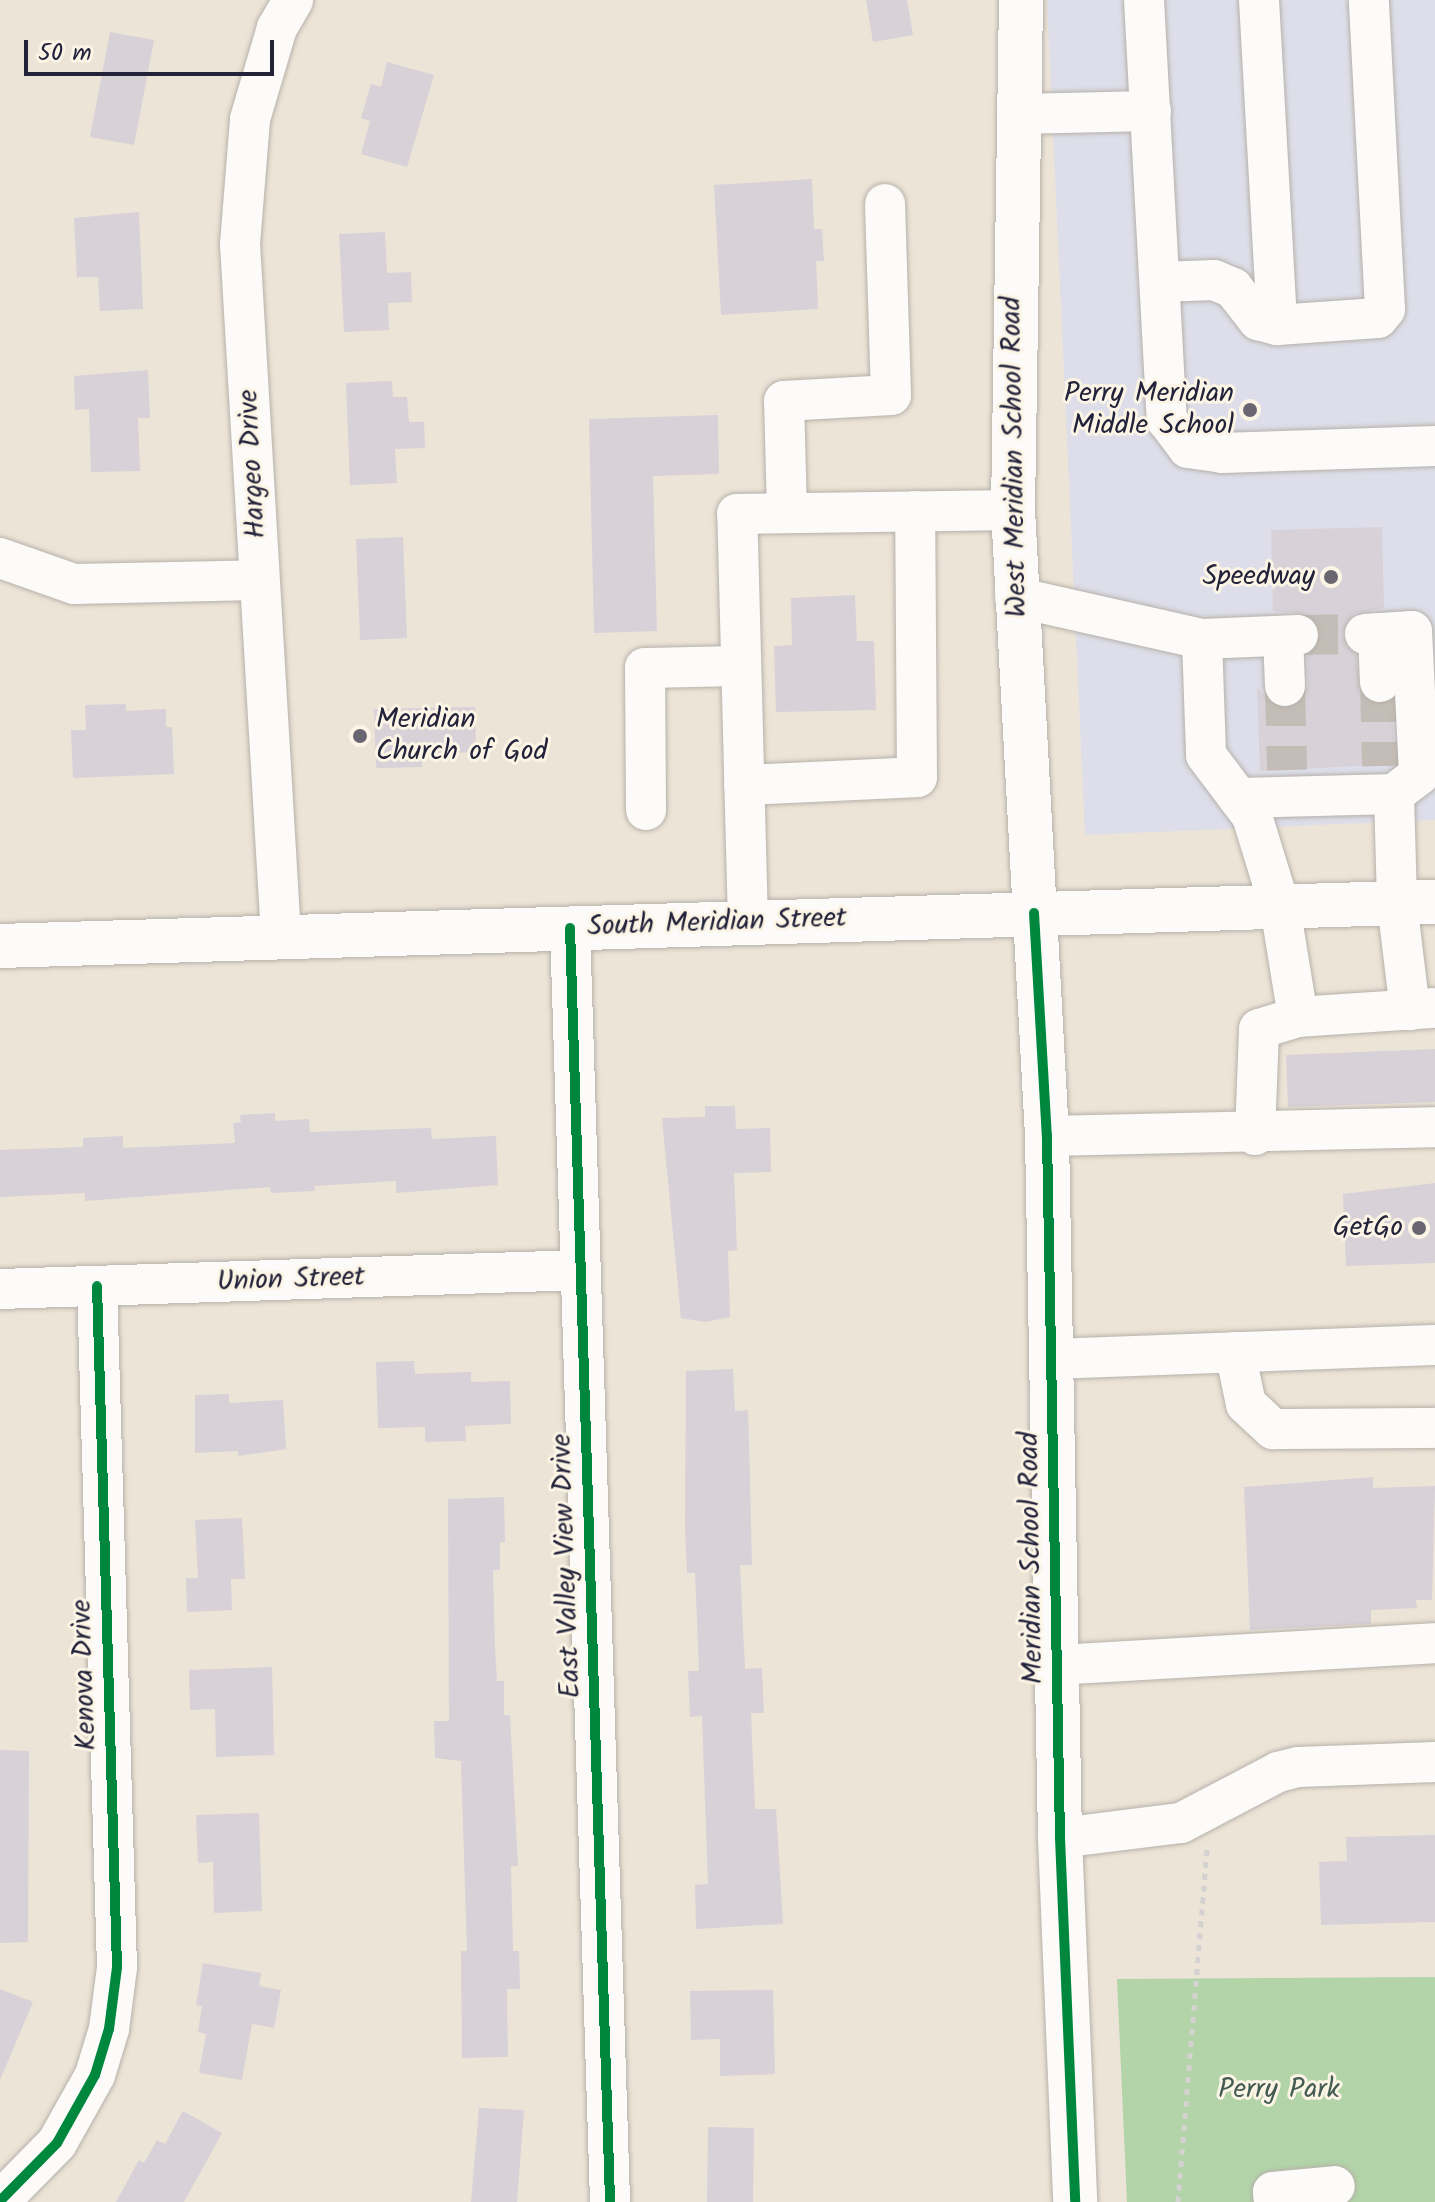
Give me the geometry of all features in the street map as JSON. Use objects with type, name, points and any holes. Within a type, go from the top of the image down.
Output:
[{"type":"main road","name":"West Meridian School Road","points":[[1021,0],[1013,510],[1015,597],[1034,913]]},
{"type":"main road","name":"South Meridian Street","points":[[0,946],[1416,902]]},
{"type":"main road","name":"Meridian School Road","points":[[1034,913],[1047,1136],[1060,1838],[1075,2202]]},
{"type":"street","name":"Hargeo Drive","points":[[281,936],[240,244],[250,119],[277,28],[293,0]]},
{"type":"street","points":[[1144,0],[1167,420],[1188,448],[1222,453],[1435,446]]},
{"type":"street","points":[[1259,0],[1277,325]]},
{"type":"street","points":[[1160,282],[1214,280],[1233,288],[1258,320],[1277,325],[1378,318],[1385,309],[1369,0]]},
{"type":"street","points":[[1017,114],[1151,111]]},
{"type":"street","points":[[787,513],[784,401],[891,395],[885,204]]},
{"type":"street","points":[[748,923],[737,514],[1013,510]]},
{"type":"street","points":[[744,785],[917,777],[915,511]]},
{"type":"street","points":[[0,558],[74,584],[259,580]]},
{"type":"street","points":[[1015,597],[1202,639],[1290,635],[1285,686]]},
{"type":"street","points":[[1239,798],[1288,783],[1386,785],[1419,775],[1412,631],[1372,633],[1380,682]]},
{"type":"street","points":[[1202,639],[1206,755],[1252,816],[1280,907],[1298,1017]]},
{"type":"street","points":[[646,810],[645,668],[741,666]]},
{"type":"street","points":[[1255,1135],[1259,1029],[1298,1017],[1422,1009],[1416,902],[1386,785]]},
{"type":"street","name":"East Valley View Drive","points":[[570,928],[610,2202]]},
{"type":"street","points":[[1047,1136],[1255,1135],[1435,1127]]},
{"type":"street","name":"Union Street","points":[[0,1289],[581,1270]]},
{"type":"street","name":"Kenova Drive","points":[[0,2201],[57,2143],[99,2060],[117,1967],[97,1286]]},
{"type":"street","points":[[1051,1359],[1435,1345]]},
{"type":"street","points":[[1235,1352],[1246,1404],[1273,1429],[1435,1428]]},
{"type":"street","points":[[1057,1665],[1435,1643]]},
{"type":"street","points":[[1060,1838],[1181,1823],[1278,1772],[1298,1767],[1435,1762]]},
{"type":"street","points":[[1274,2202],[1273,2192],[1335,2186]]},
{"type":"path","points":[[1178,2202],[1208,1835]]},
{"type":"shaded area","name":"Perry Meridian Middle School","points":[[1047,0],[1435,0],[1435,820],[1085,835]]},
{"type":"green space","name":"Perry Park","points":[[1435,1977],[1435,2202],[1127,2202],[1117,1979]]},
{"type":"building","points":[[866,0],[907,0],[913,35],[873,42]]},
{"type":"building","points":[[110,32],[154,40],[134,145],[90,137]]},
{"type":"building","points":[[387,62],[434,75],[407,167],[361,154],[370,121],[361,118],[371,84],[381,87]]},
{"type":"building","points":[[812,179],[814,229],[822,229],[824,261],[816,261],[818,309],[721,315],[714,185]]},
{"type":"building","points":[[139,212],[143,309],[100,311],[98,277],[77,277],[74,218]]},
{"type":"building","points":[[385,232],[387,273],[411,272],[412,302],[388,303],[389,330],[344,332],[339,234]]},
{"type":"building","points":[[148,370],[150,418],[138,418],[140,471],[91,472],[89,409],[75,410],[74,376]]},
{"type":"building","points":[[392,381],[393,397],[407,397],[409,422],[424,422],[425,448],[395,449],[397,483],[350,485],[346,383]]},
{"type":"building","points":[[718,415],[719,474],[653,476],[657,631],[594,633],[589,419]]},
{"type":"building","points":[[1382,527],[1384,608],[1353,614],[1342,635],[1356,655],[1361,695],[1380,705],[1392,701],[1395,764],[1260,771],[1257,687],[1275,707],[1298,705],[1308,686],[1307,656],[1321,635],[1308,614],[1273,611],[1271,530]]},
{"type":"building","points":[[403,537],[407,638],[360,640],[356,539]]},
{"type":"building","points":[[855,595],[857,641],[874,641],[876,710],[776,712],[774,646],[792,645],[791,598]]},
{"type":"building","points":[[126,704],[126,711],[166,709],[166,727],[172,727],[174,774],[73,778],[71,730],[86,730],[85,705]]},
{"type":"building","points":[[475,707],[476,752],[422,754],[422,767],[376,768],[374,709]]},
{"type":"building","points":[[1435,1049],[1435,1102],[1288,1107],[1286,1055]]},
{"type":"building","points":[[705,1106],[735,1106],[736,1129],[770,1128],[771,1172],[734,1173],[737,1250],[728,1251],[730,1317],[705,1322],[681,1318],[662,1118],[705,1117]]},
{"type":"building","points":[[275,1113],[275,1121],[309,1119],[310,1132],[431,1128],[432,1139],[496,1136],[498,1185],[396,1193],[396,1181],[314,1186],[315,1191],[271,1193],[270,1187],[85,1201],[85,1193],[0,1197],[0,1150],[83,1147],[83,1138],[123,1136],[123,1148],[235,1143],[233,1123],[241,1122],[240,1115]]},
{"type":"building","points":[[1435,1183],[1435,1263],[1346,1266],[1343,1194]]},
{"type":"building","points":[[414,1361],[415,1374],[471,1372],[471,1382],[510,1381],[511,1424],[465,1426],[466,1441],[425,1442],[425,1427],[378,1428],[376,1362]]},
{"type":"building","points":[[733,1369],[735,1411],[748,1410],[752,1565],[740,1565],[745,1669],[762,1668],[764,1713],[751,1713],[755,1809],[776,1809],[783,1924],[696,1929],[695,1885],[708,1884],[702,1716],[690,1717],[688,1671],[699,1671],[695,1573],[687,1573],[686,1371]]},
{"type":"building","points":[[229,1394],[229,1403],[283,1400],[286,1449],[238,1456],[238,1451],[195,1453],[195,1395]]},
{"type":"building","points":[[1373,1477],[1373,1488],[1435,1486],[1432,1600],[1416,1600],[1417,1608],[1371,1610],[1371,1624],[1250,1630],[1244,1487]]},
{"type":"building","points":[[504,1497],[505,1542],[500,1542],[500,1570],[493,1570],[495,1649],[497,1681],[504,1681],[504,1715],[510,1715],[518,1866],[511,1866],[513,1951],[519,1951],[520,1989],[507,1989],[508,2057],[462,2058],[461,1951],[467,1951],[461,1761],[435,1758],[434,1721],[449,1721],[448,1499]]},
{"type":"building","points":[[242,1518],[245,1579],[231,1579],[232,1610],[187,1612],[186,1578],[198,1578],[195,1520]]},
{"type":"building","points":[[272,1667],[274,1755],[216,1757],[215,1709],[190,1710],[189,1670]]},
{"type":"building","points":[[0,1750],[29,1751],[28,1942],[0,1943]]},
{"type":"building","points":[[259,1813],[262,1911],[214,1913],[213,1862],[198,1863],[196,1815]]},
{"type":"building","points":[[1435,1835],[1435,1922],[1321,1925],[1319,1862],[1347,1861],[1346,1837]]},
{"type":"building","points":[[203,1963],[261,1973],[259,1986],[281,1990],[274,2028],[252,2024],[242,2080],[199,2073],[206,2034],[198,2032],[202,2006],[196,2005]]},
{"type":"building","points":[[0,1989],[33,2002],[0,2080]]},
{"type":"building","points":[[773,1990],[775,2074],[720,2076],[720,2039],[691,2040],[690,1991]]},
{"type":"building","points":[[479,2108],[524,2110],[517,2202],[471,2202]]},
{"type":"building","points":[[183,2111],[222,2133],[184,2202],[116,2202],[139,2160],[144,2163],[157,2140],[165,2144]]},
{"type":"building","points":[[708,2127],[754,2128],[753,2202],[707,2202]]},
{"type":"tunnel","points":[[1298,635],[1365,634]]},
{"type":"tunnel","points":[[1380,682],[1382,766]]},
{"type":"tunnel","points":[[1285,686],[1287,770]]},
{"type":"cycle path","points":[[1034,913],[1047,1136],[1060,1838],[1075,2202]]},
{"type":"cycle path","points":[[570,928],[610,2202]]},
{"type":"cycle path","points":[[0,2201],[57,2143],[95,2075],[109,2029],[117,1967],[97,1286]]},
{"type":"place","name":"Perry Meridian Middle School","points":[[1250,410]]},
{"type":"place","name":"Speedway","points":[[1331,577]]},
{"type":"place","name":"Meridian Church of God","points":[[360,736]]},
{"type":"place","name":"GetGo","points":[[1419,1228]]}]
